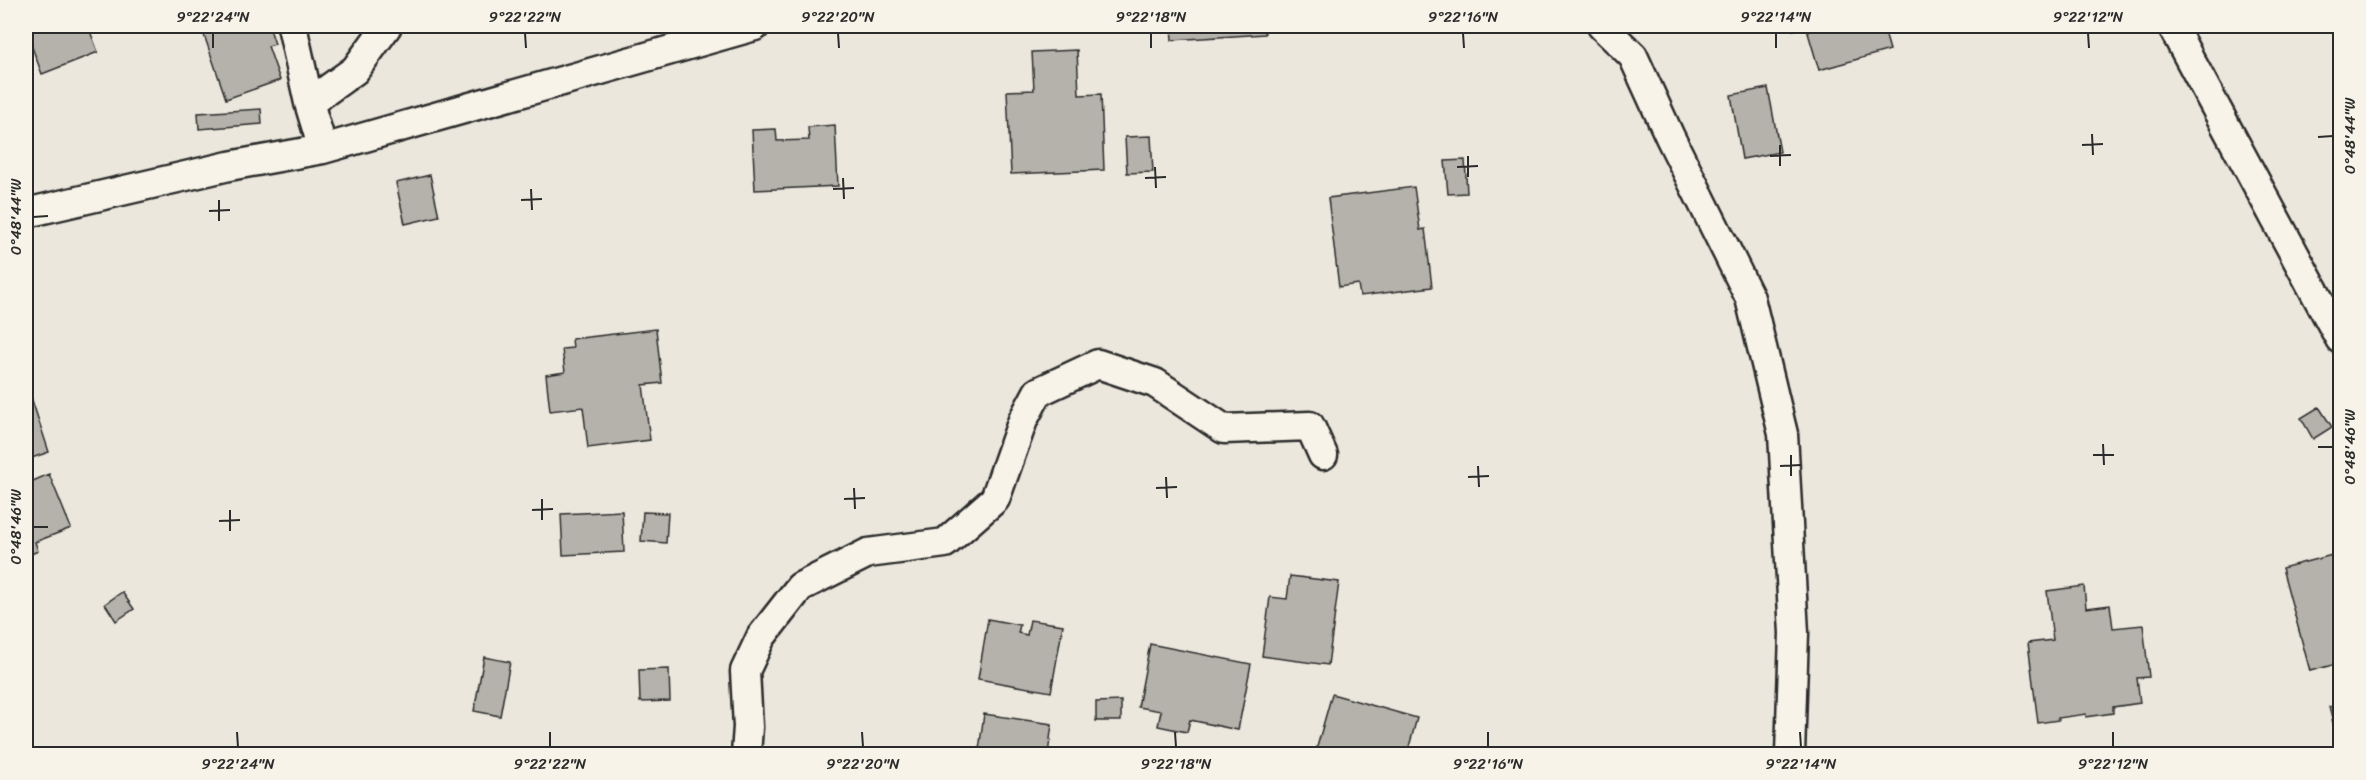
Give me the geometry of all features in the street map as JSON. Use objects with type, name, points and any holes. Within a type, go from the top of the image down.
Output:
[{"type":"street","points":[[292,26],[309,103],[323,149]]},
{"type":"street","points":[[309,103],[355,70],[387,26]]},
{"type":"street","points":[[26,213],[229,166],[323,149],[755,26]]},
{"type":"street","points":[[1602,26],[1634,56],[1670,136],[1750,298],[1783,434],[1794,633],[1790,754]]},
{"type":"street","points":[[2172,26],[2340,339]]},
{"type":"street","points":[[746,754],[748,727],[745,671],[761,637],[800,586],[868,554],[945,543],[995,499],[1023,420],[1038,392],[1098,364],[1155,383],[1224,429],[1310,426],[1323,455]]},
{"type":"building","points":[[26,26],[88,26],[98,52],[42,74]]},
{"type":"building","points":[[201,26],[269,26],[275,44],[268,46],[280,80],[226,99]]},
{"type":"building","points":[[1171,26],[1264,26],[1265,34],[1172,40]]},
{"type":"building","points":[[1792,26],[1806,26],[1793,30]]},
{"type":"building","points":[[1806,26],[1883,26],[1890,50],[1819,70]]},
{"type":"building","points":[[1077,50],[1079,95],[1101,94],[1104,170],[1011,174],[1007,91],[1034,90],[1032,52]]},
{"type":"building","points":[[1768,88],[1780,152],[1742,159],[1731,95]]},
{"type":"building","points":[[261,109],[262,124],[199,129],[198,113]]},
{"type":"building","points":[[835,125],[838,186],[755,190],[752,130],[776,129],[777,141],[809,140],[808,127]]},
{"type":"building","points":[[1151,136],[1153,172],[1127,173],[1125,137]]},
{"type":"building","points":[[1465,160],[1467,193],[1448,194],[1445,161]]},
{"type":"building","points":[[430,175],[439,216],[405,224],[396,183]]},
{"type":"building","points":[[1414,187],[1420,230],[1425,229],[1432,287],[1360,296],[1358,284],[1339,287],[1328,198]]},
{"type":"building","points":[[656,329],[662,383],[643,385],[650,440],[588,448],[583,407],[550,411],[546,375],[565,372],[562,349],[573,348],[572,339]]},
{"type":"building","points":[[29,391],[49,452],[26,460],[26,392]]},
{"type":"building","points":[[2319,407],[2332,427],[2313,439],[2301,418]]},
{"type":"building","points":[[49,474],[71,528],[35,542],[38,551],[26,556],[26,484]]},
{"type":"building","points":[[622,511],[624,552],[563,555],[561,514]]},
{"type":"building","points":[[643,512],[668,513],[666,543],[641,541]]},
{"type":"building","points":[[2340,553],[2340,663],[2310,671],[2282,568]]},
{"type":"building","points":[[1290,576],[1339,582],[1328,665],[1262,656],[1270,597],[1287,599]]},
{"type":"building","points":[[2084,586],[2086,608],[2110,605],[2113,628],[2143,625],[2149,677],[2137,678],[2140,703],[2113,707],[2113,713],[2086,717],[2086,714],[2038,723],[2028,643],[2053,640],[2047,591]]},
{"type":"building","points":[[122,592],[134,609],[116,621],[105,604]]},
{"type":"building","points":[[988,619],[1020,625],[1018,633],[1027,635],[1030,620],[1063,625],[1051,692],[978,679]]},
{"type":"building","points":[[1150,644],[1251,664],[1238,730],[1190,720],[1187,732],[1158,726],[1161,711],[1138,707]]},
{"type":"building","points":[[484,657],[510,662],[500,716],[474,711]]},
{"type":"building","points":[[669,669],[670,701],[640,702],[639,670]]},
{"type":"building","points":[[1332,694],[1417,718],[1407,754],[1315,754]]},
{"type":"building","points":[[1121,701],[1121,721],[1096,721],[1096,702]]},
{"type":"building","points":[[2340,704],[2340,751],[2329,707]]},
{"type":"building","points":[[984,714],[1052,724],[1048,754],[993,754],[993,751],[979,750]]}]
